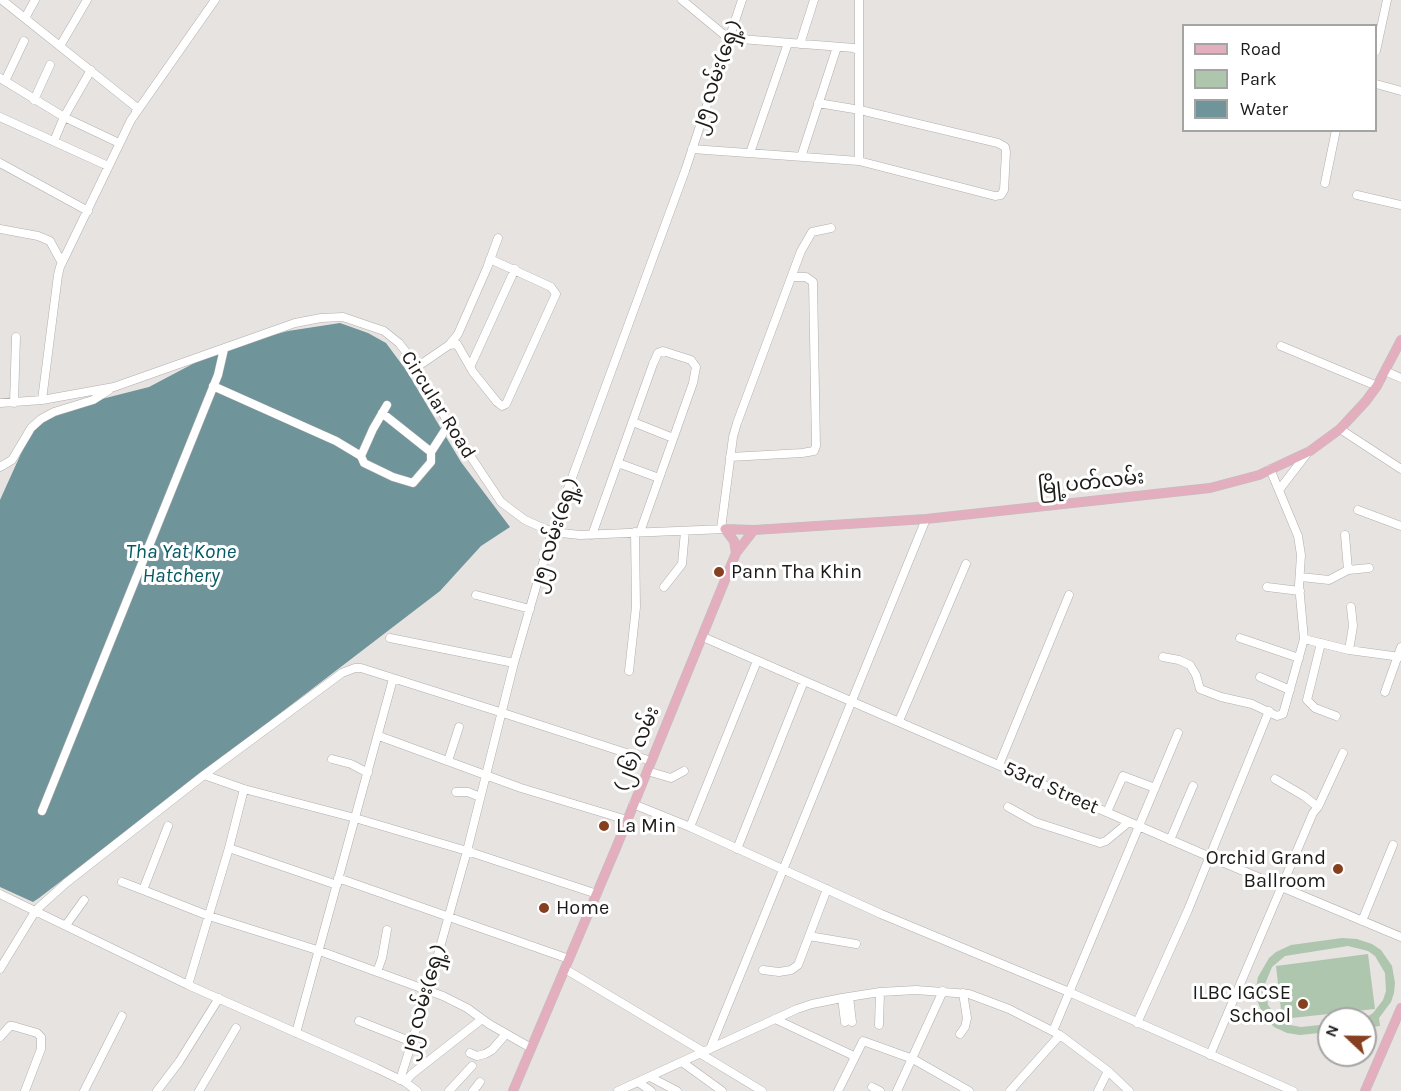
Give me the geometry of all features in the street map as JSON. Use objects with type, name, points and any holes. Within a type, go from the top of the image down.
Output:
[{"type":"main road","name":"မြို့ပတ်လမ်း","points":[[723,529],[754,530],[926,519],[1210,488],[1259,475],[1310,451],[1340,429],[1377,386],[1401,340]]},
{"type":"main road","points":[[723,529],[734,541],[736,553]]},
{"type":"main road","name":"(၂၆) လမ်း","points":[[513,1091],[597,894],[736,553],[754,530]]},
{"type":"main road","points":[[1365,1091],[1401,1008]]},
{"type":"street","points":[[2,0],[89,72],[136,107],[136,111]]},
{"type":"street","points":[[25,18],[35,0]]},
{"type":"street","points":[[60,46],[87,0]]},
{"type":"street","points":[[42,400],[58,275],[62,263],[136,111],[215,0]]},
{"type":"street","points":[[682,0],[728,38],[854,48],[859,51]]},
{"type":"street","name":"၂၅ လမ်း(ရှေ့)","points":[[403,1081],[503,713],[514,663],[552,532],[647,277],[742,0]]},
{"type":"street","points":[[800,44],[814,0]]},
{"type":"street","points":[[859,0],[860,161]]},
{"type":"street","points":[[1377,46],[1387,0]]},
{"type":"street","points":[[24,41],[2,79],[64,117],[119,143]]},
{"type":"street","points":[[750,153],[788,43]]},
{"type":"street","points":[[801,157],[837,47]]},
{"type":"street","points":[[34,99],[50,65]]},
{"type":"street","points":[[54,141],[64,117],[89,72]]},
{"type":"street","points":[[1377,84],[1401,91]]},
{"type":"street","points":[[692,149],[860,161],[995,196],[1001,195],[1004,190],[1005,147],[998,143],[818,103]]},
{"type":"street","points":[[0,117],[108,166]]},
{"type":"street","points":[[1325,183],[1336,132]]},
{"type":"street","points":[[0,162],[88,211]]},
{"type":"street","points":[[1357,195],[1401,205]]},
{"type":"street","points":[[723,529],[730,457],[737,423],[801,251],[812,232],[831,228]]},
{"type":"street","points":[[0,229],[38,236],[50,241],[62,263]]},
{"type":"street","points":[[417,367],[449,345],[458,334],[498,238]]},
{"type":"street","points":[[449,345],[457,344],[473,372],[497,402],[502,406],[506,404],[556,294],[551,287],[490,259]]},
{"type":"street","points":[[471,365],[514,269]]},
{"type":"street","points":[[730,457],[802,453],[814,451],[816,446],[813,282],[806,277],[792,277]]},
{"type":"street","name":"Circular Road","points":[[0,403],[42,400],[114,387],[295,323],[343,317],[384,331],[399,343],[417,367],[449,424],[501,502],[525,520],[552,532],[592,534],[723,529]]},
{"type":"street","points":[[14,403],[16,338]]},
{"type":"street","points":[[1281,346],[1377,386]]},
{"type":"street","points":[[42,811],[220,369],[224,349]]},
{"type":"street","points":[[592,534],[658,353],[671,352],[691,360],[696,367],[693,383],[638,532],[636,607],[629,671]]},
{"type":"street","points":[[1384,371],[1401,378]]},
{"type":"street","points":[[213,386],[336,441],[361,456],[364,463],[393,477],[413,483],[431,462],[431,452],[449,424]]},
{"type":"street","points":[[0,467],[12,460],[31,428],[41,419],[54,412],[93,400],[114,387]]},
{"type":"street","points":[[361,456],[387,405]]},
{"type":"street","points":[[382,413],[431,452]]},
{"type":"street","points":[[633,422],[673,438]]},
{"type":"street","points":[[1340,429],[1401,469]]},
{"type":"street","points":[[1279,490],[1310,451]]},
{"type":"street","points":[[618,463],[658,478]]},
{"type":"street","points":[[1163,657],[1190,665],[1197,675],[1200,689],[1251,704],[1281,716],[1304,639],[1300,591],[1301,555],[1298,536],[1269,469]]},
{"type":"street","points":[[1358,510],[1401,526]]},
{"type":"street","points":[[705,1052],[785,869],[926,519]]},
{"type":"street","points":[[664,587],[682,564],[685,531]]},
{"type":"street","points":[[1345,535],[1348,570]]},
{"type":"street","points":[[899,722],[966,564]]},
{"type":"street","points":[[1301,577],[1329,580],[1348,570],[1369,568]]},
{"type":"street","points":[[1267,587],[1300,591]]},
{"type":"street","points":[[476,595],[530,609]]},
{"type":"street","points":[[999,765],[1069,595]]},
{"type":"street","points":[[1349,650],[1353,626],[1351,607]]},
{"type":"street","name":"53rd Street","points":[[703,637],[1209,857],[1401,937]]},
{"type":"street","points":[[390,638],[514,663]]},
{"type":"street","points":[[1240,638],[1299,658]]},
{"type":"street","points":[[1304,639],[1349,650],[1399,657]]},
{"type":"street","points":[[1321,643],[1307,700],[1315,708],[1336,716]]},
{"type":"street","points":[[1385,692],[1401,647]]},
{"type":"street","points":[[690,827],[757,661]]},
{"type":"street","points":[[0,969],[36,910],[66,883],[204,775],[342,673],[357,668],[651,761]]},
{"type":"street","points":[[1260,677],[1290,690]]},
{"type":"street","points":[[296,1034],[317,950],[379,736],[393,679]]},
{"type":"street","points":[[736,849],[804,681]]},
{"type":"street","points":[[1137,1023],[1269,711]]},
{"type":"street","points":[[448,761],[459,728]]},
{"type":"street","points":[[1010,1091],[1056,1033],[1069,992],[1178,733]]},
{"type":"street","points":[[379,736],[486,775],[627,820]]},
{"type":"street","points":[[1210,1055],[1313,813],[1318,807],[1342,753]]},
{"type":"street","points":[[332,759],[351,764],[368,774]]},
{"type":"street","points":[[647,771],[671,777],[684,771]]},
{"type":"street","points":[[204,775],[244,789],[355,818],[466,851],[597,894]]},
{"type":"street","points":[[1107,812],[1123,776],[1155,788]]},
{"type":"street","points":[[1275,779],[1305,796],[1318,807]]},
{"type":"street","points":[[1170,840],[1193,786]]},
{"type":"street","points":[[188,985],[244,789]]},
{"type":"street","points":[[456,792],[468,792],[480,797]]},
{"type":"street","points":[[633,804],[785,869],[881,914],[1069,992],[1293,1091]]},
{"type":"street","points":[[1008,807],[1035,822],[1100,843],[1106,841],[1129,822]]},
{"type":"street","points":[[143,890],[168,826]]},
{"type":"street","points":[[1362,921],[1393,845]]},
{"type":"street","points":[[229,848],[338,881],[569,959]]},
{"type":"street","points":[[122,882],[209,916],[317,950],[428,990],[457,1002],[531,1048]]},
{"type":"street","points":[[762,970],[778,972],[795,968],[827,889]]},
{"type":"street","points":[[0,894],[188,985],[403,1081],[417,1091]]},
{"type":"street","points":[[66,925],[84,900]]},
{"type":"street","points":[[377,972],[387,930]]},
{"type":"street","points":[[808,936],[856,944]]},
{"type":"street","points":[[565,969],[705,1052],[762,1091]]},
{"type":"street","points":[[618,1091],[775,1018],[812,1004],[880,992],[909,990],[963,993],[1009,1008],[1056,1033],[1108,1071],[1129,1091]]},
{"type":"street","points":[[897,1091],[943,991]]},
{"type":"street","points":[[879,1025],[880,992]]},
{"type":"street","points":[[960,1034],[967,1017],[963,993]]},
{"type":"street","points":[[157,1091],[179,1062],[219,998]]},
{"type":"street","points":[[846,998],[849,1022]]},
{"type":"street","points":[[84,1091],[122,1016]]},
{"type":"street","points":[[775,1018],[854,1056]]},
{"type":"street","points":[[403,1081],[482,1019]]},
{"type":"street","points":[[359,1021],[412,1042]]},
{"type":"street","points":[[0,1037],[10,1026],[14,1026],[39,1035],[42,1040],[41,1049],[26,1089]]},
{"type":"street","points":[[199,1091],[236,1028]]},
{"type":"street","points":[[470,1053],[477,1056],[485,1054],[492,1050],[506,1034]]},
{"type":"street","points":[[838,1091],[863,1041],[913,1059],[969,1091]]},
{"type":"street","points":[[682,1062],[722,1091]]},
{"type":"street","points":[[449,1091],[472,1066]]},
{"type":"street","points":[[1098,1091],[1108,1071]]},
{"type":"street","points":[[650,1077],[677,1091]]},
{"type":"street","points":[[473,1091],[480,1082]]},
{"type":"street","points":[[638,1082],[651,1091]]},
{"type":"green space","points":[[1342,938],[1357,939],[1381,950],[1392,966],[1395,983],[1391,1002],[1379,1018],[1380,1026],[1377,1026],[1377,1008],[1386,991],[1385,973],[1375,956],[1368,951],[1348,946],[1285,956],[1272,967],[1265,984],[1268,1005],[1279,1020],[1301,1027],[1317,1025],[1317,1033],[1300,1035],[1287,1033],[1274,1027],[1263,1015],[1257,1000],[1258,977],[1269,958],[1291,945]]},
{"type":"green space","points":[[1368,954],[1375,1007],[1317,1007],[1317,1015],[1282,1019],[1276,966]]},
{"type":"water","name":"Tha Yat Kone Hatchery","points":[[340,323],[368,333],[386,343],[406,370],[461,462],[510,527],[481,546],[440,591],[39,898],[33,902],[0,887],[0,500],[33,427],[86,403],[149,387],[202,359],[247,342],[288,331]]},
{"type":"place","name":"Pann Tha Khin","points":[[719,572]]},
{"type":"place","name":"La Min","points":[[604,826]]},
{"type":"place","name":"Orchid Grand Ballroom","points":[[1338,869]]},
{"type":"place","name":"Home","points":[[544,908]]},
{"type":"place","name":"ILBC IGCSE School","points":[[1303,1004]]}]
